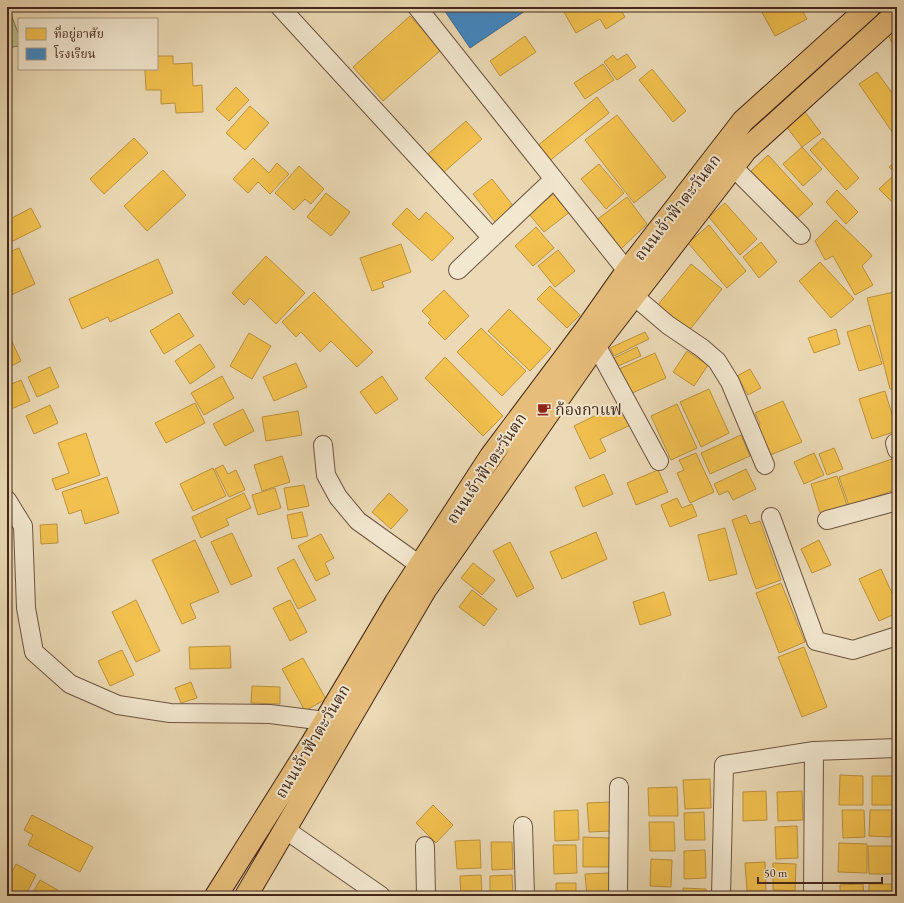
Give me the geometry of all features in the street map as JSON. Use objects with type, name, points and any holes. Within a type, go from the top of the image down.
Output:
[{"type":"main road","name":"ถนนเจ้าฟ้าตะวันตก","points":[[216,896],[311,746],[324,721],[396,602],[421,566],[491,456],[587,328],[627,271],[743,121],[869,7]]},
{"type":"main road","name":"ถนนเจ้าฟ้าตะวันตก","points":[[246,896],[286,830],[425,590],[596,345],[746,150],[897,13]]},
{"type":"street","points":[[280,7],[492,238]]},
{"type":"street","points":[[417,7],[627,271]]},
{"type":"street","points":[[733,167],[801,235]]},
{"type":"street","points":[[458,270],[554,180]]},
{"type":"street","points":[[634,296],[668,325],[702,348],[717,361],[730,382],[765,464]]},
{"type":"street","points":[[596,345],[659,461]]},
{"type":"street","points":[[323,445],[326,476],[338,497],[358,521],[421,566]]},
{"type":"street","points":[[7,500],[23,526],[26,608],[34,652],[70,684],[118,705],[170,713],[270,714],[324,721]]},
{"type":"street","points":[[827,520],[897,501]]},
{"type":"street","points":[[771,517],[816,641],[853,650],[897,636]]},
{"type":"street","points":[[721,896],[724,765],[814,751],[897,748]]},
{"type":"street","points":[[813,896],[814,751]]},
{"type":"street","points":[[618,896],[619,787]]},
{"type":"street","points":[[523,826],[525,896]]},
{"type":"street","points":[[286,830],[382,896]]},
{"type":"street","points":[[425,846],[426,896]]},
{"type":"green space","points":[[8,7],[18,32],[18,46],[7,48]]},
{"type":"building: ที่อยู่อาศัย","points":[[561,7],[619,7],[625,17],[606,29],[600,19],[576,33]]},
{"type":"building: ที่อยู่อาศัย","points":[[759,7],[800,7],[807,19],[775,36]]},
{"type":"building: ที่อยู่อาศัย","points":[[410,16],[441,50],[383,101],[353,67]]},
{"type":"building: ที่อยู่อาศัย","points":[[897,29],[897,52],[888,35]]},
{"type":"building: ที่อยู่อาศัย","points":[[525,36],[536,52],[500,76],[490,61]]},
{"type":"building: ที่อยู่อาศัย","points":[[627,54],[636,67],[617,80],[604,62],[613,55],[617,60]]},
{"type":"building: ที่อยู่อาศัย","points":[[158,56],[173,56],[173,64],[192,63],[193,86],[202,85],[203,112],[176,113],[175,103],[161,104],[161,90],[146,90],[145,70],[158,70]]},
{"type":"building: ที่อยู่อาศัย","points":[[603,64],[614,80],[585,99],[574,83]]},
{"type":"building: ที่อยู่อาศัย","points":[[652,69],[686,111],[673,122],[639,80]]},
{"type":"building: ที่อยู่อาศัย","points":[[877,72],[897,100],[897,139],[859,84]]},
{"type":"building: ที่อยู่อาศัย","points":[[236,87],[249,100],[229,121],[216,109]]},
{"type":"building: ที่อยู่อาศัย","points":[[597,97],[609,113],[548,162],[536,147]]},
{"type":"building: ที่อยู่อาศัย","points":[[250,106],[269,123],[245,150],[226,133]]},
{"type":"building: ที่อยู่อาศัย","points":[[805,112],[821,133],[802,147],[786,126]]},
{"type":"building: ที่อยู่อาศัย","points":[[617,115],[666,177],[634,203],[585,140]]},
{"type":"building: ที่อยู่อาศัย","points":[[466,121],[482,139],[444,172],[428,154]]},
{"type":"building: ที่อยู่อาศัย","points":[[134,138],[148,153],[104,194],[90,179]]},
{"type":"building: ที่อยู่อาศัย","points":[[823,138],[859,178],[846,190],[810,150]]},
{"type":"building: ที่อยู่อาศัย","points":[[802,147],[822,169],[803,186],[783,164]]},
{"type":"building: ที่อยู่อาศัย","points":[[768,155],[813,204],[794,221],[750,172]]},
{"type":"building: ที่อยู่อาศัย","points":[[253,158],[269,173],[277,163],[289,174],[270,194],[258,182],[248,193],[233,179]]},
{"type":"building: ที่อยู่อาศัย","points":[[897,160],[897,175],[889,167]]},
{"type":"building: ที่อยู่อาศัย","points":[[599,164],[624,193],[606,209],[581,179]]},
{"type":"building: ที่อยู่อาศัย","points":[[299,166],[324,189],[311,204],[305,199],[294,210],[275,193]]},
{"type":"building: ที่อยู่อาศัย","points":[[163,170],[186,195],[147,231],[124,206]]},
{"type":"building: ที่อยู่อาศัย","points":[[893,176],[897,180],[897,207],[879,189]]},
{"type":"building: ที่อยู่อาศัย","points":[[492,179],[514,207],[495,222],[473,194]]},
{"type":"building: ที่อยู่อาศัย","points":[[837,190],[858,212],[846,224],[826,202]]},
{"type":"building: ที่อยู่อาศัย","points":[[556,192],[571,211],[544,232],[529,214]]},
{"type":"building: ที่อยู่อาศัย","points":[[326,193],[350,212],[331,236],[307,217]]},
{"type":"building: ที่อยู่อาศัย","points":[[627,197],[647,224],[620,250],[595,221]]},
{"type":"building: ที่อยู่อาศัย","points":[[725,203],[757,239],[740,255],[709,217]]},
{"type":"building: ที่อยู่อาศัย","points":[[31,208],[41,227],[7,244],[7,214],[10,219]]},
{"type":"building: ที่อยู่อาศัย","points":[[407,208],[419,220],[426,212],[454,238],[432,261],[392,224]]},
{"type":"building: ที่อยู่อาศัย","points":[[836,220],[872,256],[862,266],[873,285],[855,295],[833,256],[825,260],[815,241]]},
{"type":"building: ที่อยู่อาศัย","points":[[709,225],[746,271],[727,288],[688,243]]},
{"type":"building: ที่อยู่อาศัย","points":[[536,227],[554,248],[533,266],[515,246]]},
{"type":"building: ที่อยู่อาศัย","points":[[761,242],[777,262],[759,278],[743,257]]},
{"type":"building: ที่อยู่อาศัย","points":[[401,244],[411,272],[382,282],[384,287],[372,291],[360,258]]},
{"type":"building: ที่อยู่อาศัย","points":[[19,248],[35,284],[7,297],[7,253]]},
{"type":"building: ที่อยู่อาศัย","points":[[558,250],[575,271],[555,287],[538,266]]},
{"type":"building: ที่อยู่อาศัย","points":[[266,256],[305,293],[276,324],[250,298],[244,305],[232,293]]},
{"type":"building: ที่อยู่อาศัย","points":[[158,259],[173,293],[110,322],[108,317],[82,329],[69,299]]},
{"type":"building: ที่อยู่อาศัย","points":[[820,262],[854,299],[831,318],[799,281]]},
{"type":"building: ที่อยู่อาศัย","points":[[691,264],[722,289],[688,332],[657,306]]},
{"type":"building: ที่อยู่อาศัย","points":[[550,286],[580,315],[567,328],[537,299]]},
{"type":"building: ที่อยู่อาศัย","points":[[444,290],[469,316],[445,340],[428,323],[431,320],[422,311]]},
{"type":"building: ที่อยู่อาศัย","points":[[314,292],[373,352],[357,367],[331,341],[320,352],[301,332],[296,337],[282,322]]},
{"type":"building: ที่อยู่อาศัย","points":[[894,292],[897,304],[897,388],[890,389],[867,298]]},
{"type":"building: ที่อยู่อาศัย","points":[[509,309],[551,349],[530,371],[488,331]]},
{"type":"building: ที่อยู่อาศัย","points":[[179,313],[194,336],[164,354],[150,331]]},
{"type":"building: ที่อยู่อาศัย","points":[[870,325],[882,364],[859,371],[847,332]]},
{"type":"building: ที่อยู่อาศัย","points":[[481,328],[526,371],[502,396],[457,352]]},
{"type":"building: ที่อยู่อาศัย","points":[[836,329],[840,344],[814,353],[808,338]]},
{"type":"building: ที่อยู่อาศัย","points":[[7,331],[21,361],[7,368]]},
{"type":"building: ที่อยู่อาศัย","points":[[645,332],[649,339],[614,356],[610,348]]},
{"type":"building: ที่อยู่อาศัย","points":[[249,333],[271,346],[252,379],[230,366]]},
{"type":"building: ที่อยู่อาศัย","points":[[200,344],[215,367],[190,384],[175,361]]},
{"type":"building: ที่อยู่อาศัย","points":[[637,347],[641,356],[618,366],[614,358]]},
{"type":"building: ที่อยู่อาศัย","points":[[687,351],[708,365],[694,386],[673,372]]},
{"type":"building: ที่อยู่อาศัย","points":[[655,353],[666,378],[630,394],[619,369]]},
{"type":"building: ที่อยู่อาศัย","points":[[445,357],[503,416],[483,436],[425,378]]},
{"type":"building: ที่อยู่อาศัย","points":[[296,363],[307,387],[274,401],[263,377]]},
{"type":"building: ที่อยู่อาศัย","points":[[50,367],[59,387],[37,397],[28,377]]},
{"type":"building: ที่อยู่อาศัย","points":[[750,369],[761,388],[748,395],[737,376]]},
{"type":"building: ที่อยู่อาศัย","points":[[222,376],[234,398],[204,415],[191,393]]},
{"type":"building: ที่อยู่อาศัย","points":[[382,376],[398,399],[376,414],[360,392]]},
{"type":"building: ที่อยู่อาศัย","points":[[21,380],[30,401],[11,409],[7,401],[7,386]]},
{"type":"building: ที่อยู่อาศัย","points":[[709,389],[729,433],[701,447],[680,402]]},
{"type":"building: ที่อยู่อาศัย","points":[[885,391],[897,431],[872,439],[859,399]]},
{"type":"building: ที่อยู่อาศัย","points":[[783,401],[802,442],[768,456],[754,426],[760,424],[755,413]]},
{"type":"building: ที่อยู่อาศัย","points":[[623,402],[633,424],[600,439],[606,451],[590,459],[574,426]]},
{"type":"building: ที่อยู่อาศัย","points":[[195,403],[205,423],[166,443],[155,423]]},
{"type":"building: ที่อยู่อาศัย","points":[[677,404],[697,448],[671,460],[651,416]]},
{"type":"building: ที่อยู่อาศัย","points":[[50,405],[58,423],[34,434],[26,416]]},
{"type":"building: ที่อยู่อาศัย","points":[[243,409],[254,431],[225,446],[213,424]]},
{"type":"building: ที่อยู่อาศัย","points":[[298,411],[302,435],[266,441],[262,417]]},
{"type":"building: ที่อยู่อาศัย","points":[[86,433],[100,475],[56,490],[52,479],[69,473],[58,443]]},
{"type":"building: ที่อยู่อาศัย","points":[[741,435],[750,456],[710,474],[701,453]]},
{"type":"building: ที่อยู่อาศัย","points":[[834,448],[843,469],[827,475],[819,454]]},
{"type":"building: ที่อยู่อาศัย","points":[[696,453],[714,492],[690,503],[677,473],[684,470],[679,460]]},
{"type":"building: ที่อยู่อาศัย","points":[[814,453],[824,475],[804,484],[794,462]]},
{"type":"building: ที่อยู่อาศัย","points":[[282,456],[290,482],[262,491],[254,465]]},
{"type":"building: ที่อยู่อาศัย","points":[[892,459],[897,475],[897,489],[849,506],[839,477]]},
{"type":"building: ที่อยู่อาศัย","points":[[223,465],[228,474],[236,470],[245,490],[229,497],[215,469]]},
{"type":"building: ที่อยู่อาศัย","points":[[213,468],[226,496],[193,511],[180,484]]},
{"type":"building: ที่อยู่อาศัย","points":[[746,469],[756,489],[733,500],[728,491],[719,495],[714,484]]},
{"type":"building: ที่อยู่อาศัย","points":[[658,470],[668,492],[636,505],[627,483]]},
{"type":"building: ที่อยู่อาศัย","points":[[604,474],[613,494],[583,507],[575,487]]},
{"type":"building: ที่อยู่อาศัย","points":[[837,476],[847,505],[820,513],[811,484]]},
{"type":"building: ที่อยู่อาศัย","points":[[107,477],[119,513],[85,524],[81,510],[69,514],[62,492]]},
{"type":"building: ที่อยู่อาศัย","points":[[304,485],[309,506],[288,510],[284,488]]},
{"type":"building: ที่อยู่อาศัย","points":[[275,488],[281,508],[258,515],[252,495]]},
{"type":"building: ที่อยู่อาศัย","points":[[244,493],[251,508],[226,519],[229,525],[201,538],[192,517]]},
{"type":"building: ที่อยู่อาศัย","points":[[389,493],[408,510],[391,529],[372,512]]},
{"type":"building: ที่อยู่อาศัย","points":[[677,498],[682,508],[692,504],[697,516],[670,527],[661,505]]},
{"type":"building: ที่อยู่อาศัย","points":[[302,512],[308,536],[292,539],[287,515]]},
{"type":"building: ที่อยู่อาศัย","points":[[746,515],[750,524],[760,521],[781,580],[756,589],[732,520]]},
{"type":"building: ที่อยู่อาศัย","points":[[57,524],[58,543],[41,544],[40,525]]},
{"type":"building: ที่อยู่อาศัย","points":[[725,528],[737,574],[709,581],[698,535]]},
{"type":"building: ที่อยู่อาศัย","points":[[596,532],[607,559],[562,579],[550,552]]},
{"type":"building: ที่อยู่อาศัย","points":[[232,533],[252,576],[231,585],[211,542]]},
{"type":"building: ที่อยู่อาศัย","points":[[321,534],[334,558],[325,563],[330,574],[316,581],[298,546]]},
{"type":"building: ที่อยู่อาศัย","points":[[195,540],[219,592],[190,604],[196,618],[182,624],[152,560]]},
{"type":"building: ที่อยู่อาศัย","points":[[819,540],[831,565],[812,573],[801,549]]},
{"type":"building: ที่อยู่อาศัย","points":[[510,542],[534,588],[517,597],[493,551]]},
{"type":"building: ที่อยู่อาศัย","points":[[294,559],[316,600],[298,609],[277,568]]},
{"type":"building: ที่อยู่อาศัย","points":[[473,563],[495,580],[482,595],[461,578]]},
{"type":"building: ที่อยู่อาศัย","points":[[881,569],[897,604],[897,613],[879,621],[859,579]]},
{"type":"building: ที่อยู่อาศัย","points":[[781,583],[805,642],[779,653],[756,593]]},
{"type":"building: ที่อยู่อาศัย","points":[[472,590],[497,609],[484,626],[459,607]]},
{"type":"building: ที่อยู่อาศัย","points":[[664,592],[671,615],[640,625],[633,602]]},
{"type":"building: ที่อยู่อาศัย","points":[[136,600],[160,651],[136,662],[112,612]]},
{"type":"building: ที่อยู่อาศัย","points":[[290,600],[307,632],[290,641],[273,608]]},
{"type":"building: ที่อยู่อาศัย","points":[[230,646],[231,668],[190,669],[189,647]]},
{"type":"building: ที่อยู่อาศัย","points":[[804,647],[827,707],[802,717],[778,657]]},
{"type":"building: ที่อยู่อาศัย","points":[[122,650],[134,675],[110,686],[98,661]]},
{"type":"building: ที่อยู่อาศัย","points":[[303,658],[326,699],[305,711],[282,669]]},
{"type":"building: ที่อยู่อาศัย","points":[[191,682],[197,698],[181,703],[175,688]]},
{"type":"building: ที่อยู่อาศัย","points":[[252,686],[280,687],[280,704],[251,703]]},
{"type":"building: ที่อยู่อาศัย","points":[[840,775],[863,776],[863,805],[839,805]]},
{"type":"building: ที่อยู่อาศัย","points":[[872,776],[895,776],[895,805],[872,805]]},
{"type":"building: ที่อยู่อาศัย","points":[[710,779],[711,808],[685,809],[683,780]]},
{"type":"building: ที่อยู่อาศัย","points":[[677,787],[678,816],[649,816],[648,788]]},
{"type":"building: ที่อยู่อาศัย","points":[[766,791],[767,820],[743,821],[743,792]]},
{"type":"building: ที่อยู่อาศัย","points":[[802,791],[803,820],[778,821],[777,792]]},
{"type":"building: ที่อยู่อาศัย","points":[[611,802],[612,831],[589,832],[587,803]]},
{"type":"building: ที่อยู่อาศัย","points":[[433,805],[453,825],[436,843],[416,823]]},
{"type":"building: ที่อยู่อาศัย","points":[[578,810],[579,840],[555,841],[554,811]]},
{"type":"building: ที่อยู่อาศัย","points":[[842,810],[864,810],[865,837],[843,838]]},
{"type":"building: ที่อยู่อาศัย","points":[[870,810],[892,810],[891,837],[869,836]]},
{"type":"building: ที่อยู่อาศัย","points":[[704,812],[705,840],[685,840],[684,813]]},
{"type":"building: ที่อยู่อาศัย","points":[[32,815],[93,847],[80,872],[28,845],[33,835],[24,830]]},
{"type":"building: ที่อยู่อาศัย","points":[[649,822],[674,822],[675,851],[650,851]]},
{"type":"building: ที่อยู่อาศัย","points":[[797,826],[798,858],[776,859],[775,827]]},
{"type":"building: ที่อยู่อาศัย","points":[[583,837],[610,838],[609,867],[583,867]]},
{"type":"building: ที่อยู่อาศัย","points":[[480,840],[481,868],[457,869],[455,841]]},
{"type":"building: ที่อยู่อาศัย","points":[[491,842],[512,842],[513,869],[492,870]]},
{"type":"building: ที่อยู่อาศัย","points":[[839,843],[867,844],[867,873],[838,872]]},
{"type":"building: ที่อยู่อาศัย","points":[[553,845],[576,845],[577,873],[554,874]]},
{"type":"building: ที่อยู่อาศัย","points":[[868,846],[893,846],[894,874],[869,874]]},
{"type":"building: ที่อยู่อาศัย","points":[[705,850],[706,878],[684,879],[684,851]]},
{"type":"building: ที่อยู่อาศัย","points":[[651,859],[672,860],[671,887],[650,886]]},
{"type":"building: ที่อยู่อาศัย","points":[[765,862],[766,891],[747,891],[745,863]]},
{"type":"building: ที่อยู่อาศัย","points":[[773,863],[796,864],[795,891],[773,890]]},
{"type":"building: ที่อยู่อาศัย","points":[[16,864],[36,875],[25,896],[7,896],[7,881]]},
{"type":"building: ที่อยู่อาศัย","points":[[610,873],[611,896],[587,896],[585,874]]},
{"type":"building: ที่อยู่อาศัย","points":[[481,875],[482,896],[461,896],[460,876]]},
{"type":"building: ที่อยู่อาศัย","points":[[512,875],[513,896],[490,896],[490,876]]},
{"type":"building: ที่อยู่อาศัย","points":[[40,880],[68,896],[31,896]]},
{"type":"building: ที่อยู่อาศัย","points":[[556,883],[576,883],[576,896],[556,896]]},
{"type":"building: ที่อยู่อาศัย","points":[[863,884],[864,896],[840,896],[840,885]]},
{"type":"building: ที่อยู่อาศัย","points":[[869,884],[893,884],[893,896],[869,896]]},
{"type":"building: ที่อยู่อาศัย","points":[[683,888],[706,889],[706,896],[683,896]]},
{"type":"building: โรงเรียน","points":[[442,7],[531,7],[470,48]]},
{"type":"place","name":"ก้องกาแฟ","points":[[544,409]]}]
